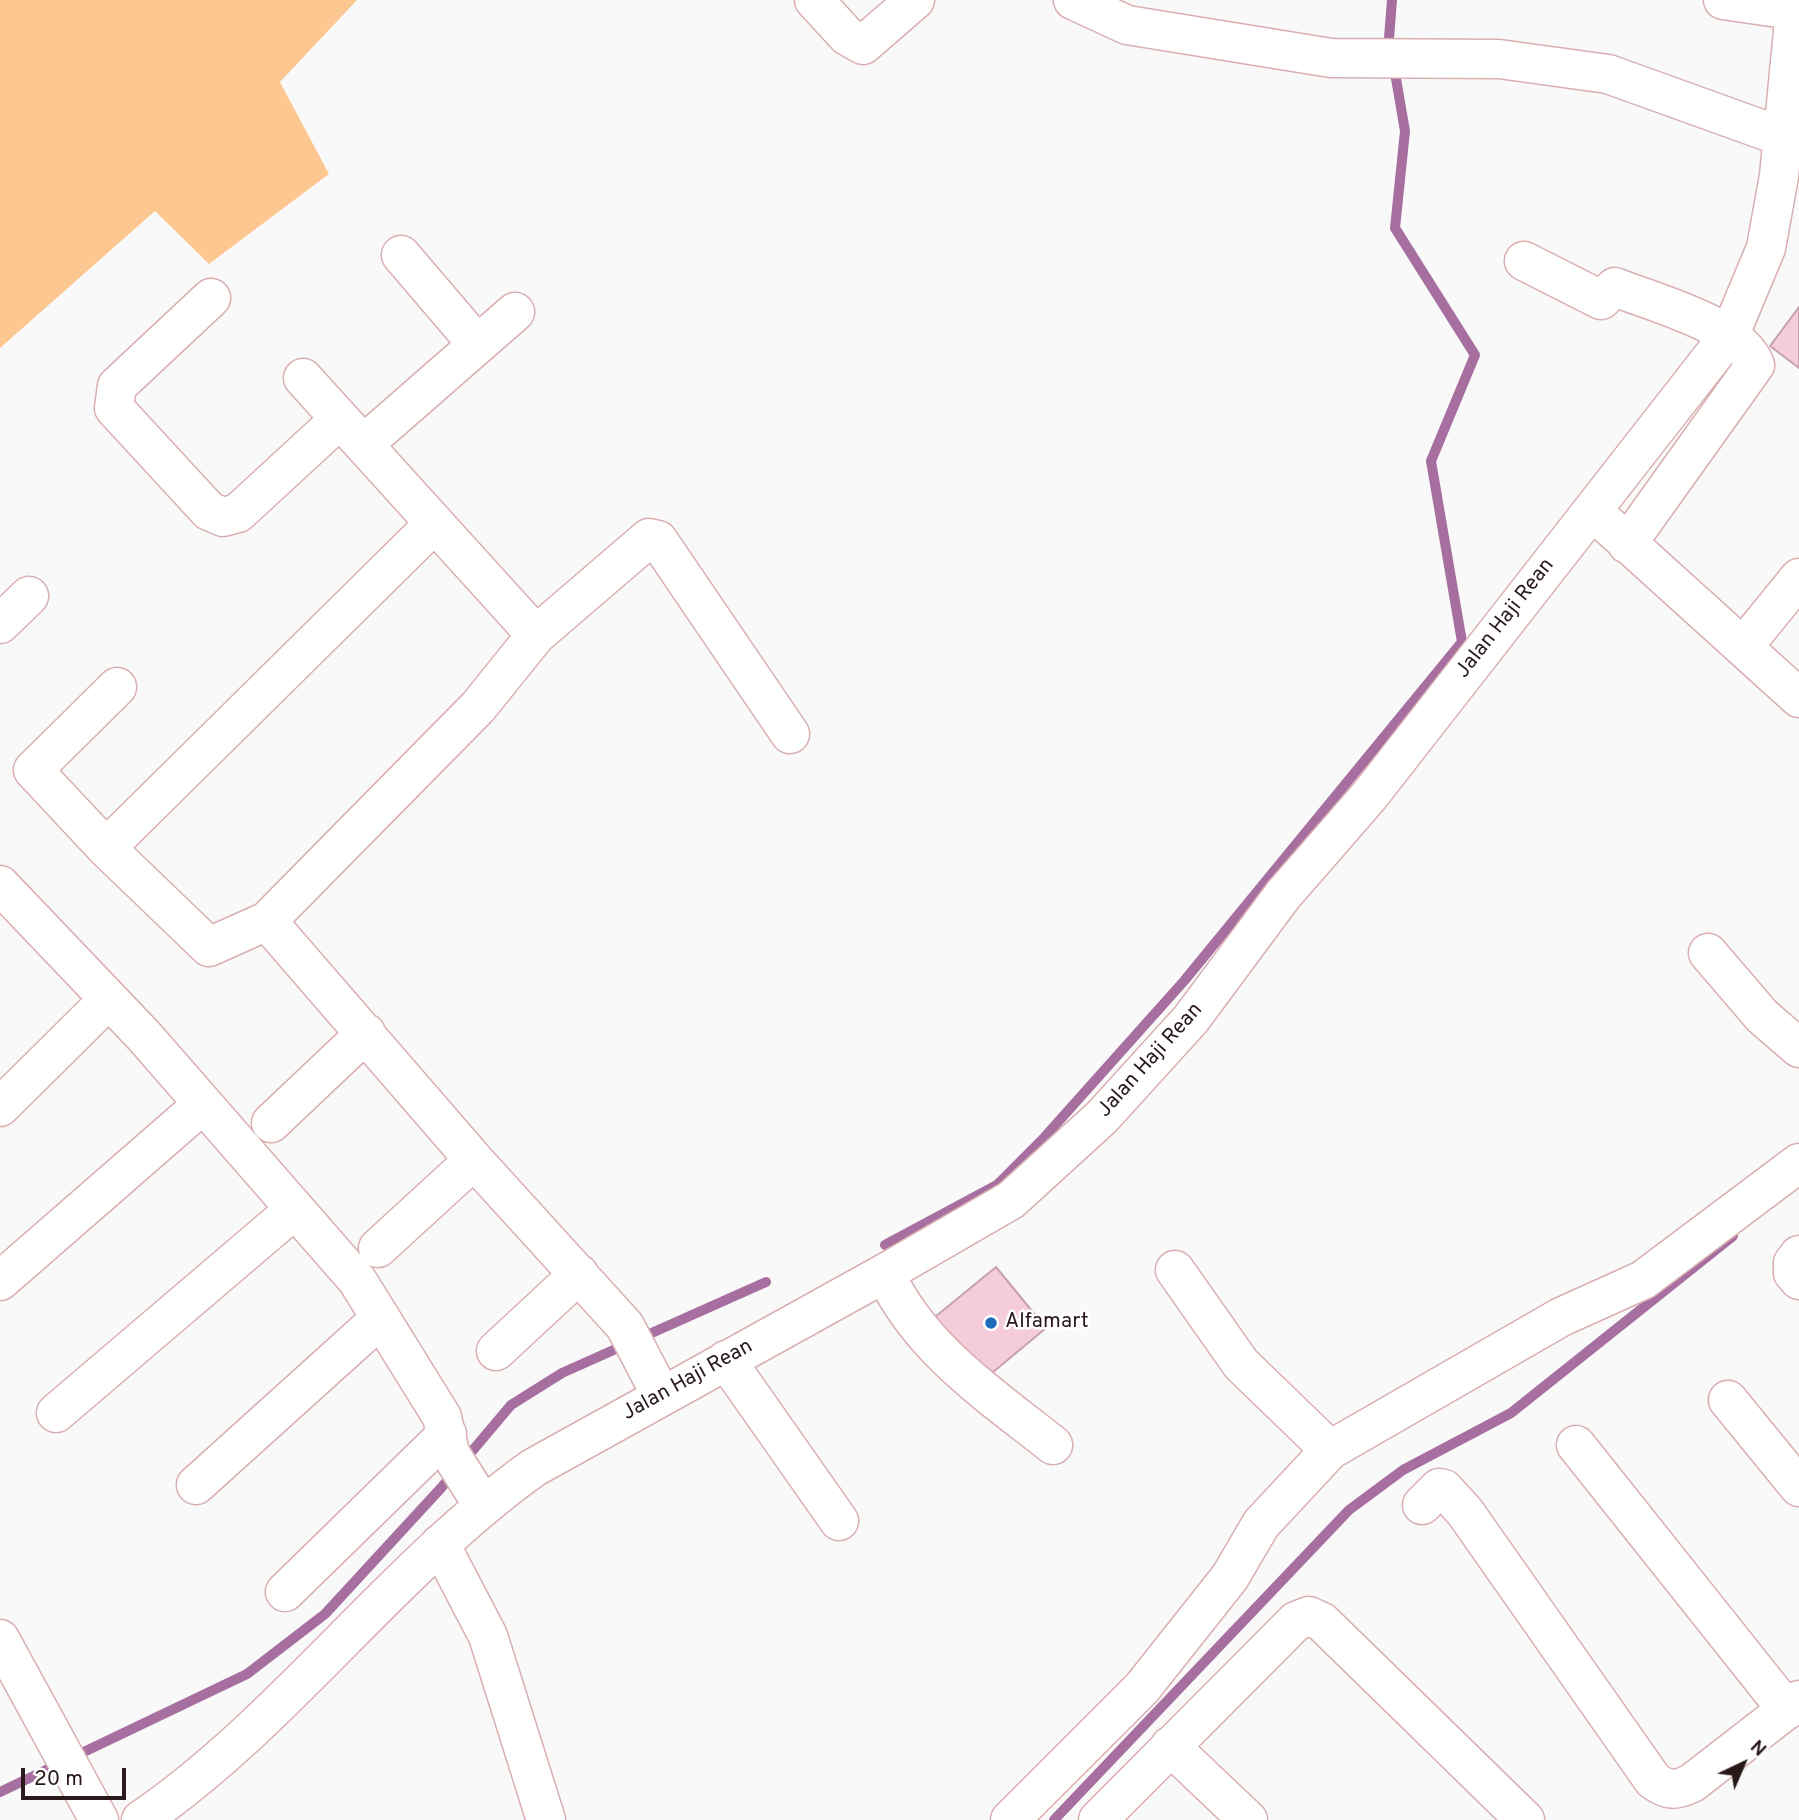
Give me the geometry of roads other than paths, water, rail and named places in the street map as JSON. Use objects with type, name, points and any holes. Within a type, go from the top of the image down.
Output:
[{"type":"street","points":[[814,0],[847,36],[863,46],[915,0]]},
{"type":"street","points":[[1073,0],[1128,25],[1331,58],[1499,60],[1608,74],[1783,137]]},
{"type":"street","points":[[1723,0],[1788,7]]},
{"type":"street","name":"Jalan Haji Rean","points":[[141,1820],[211,1766],[440,1544],[462,1469],[533,1468],[1011,1200],[1102,1117],[1191,1019],[1283,895],[1370,795],[1730,334],[1766,248],[1783,137],[1788,7]]},
{"type":"street","points":[[401,255],[477,344]]},
{"type":"street","points":[[1524,261],[1601,300],[1615,287],[1730,334],[1751,354],[1755,365],[1626,544]]},
{"type":"street","points":[[211,298],[117,386],[114,408],[209,511],[223,517],[238,513],[477,344],[515,312]]},
{"type":"street","points":[[303,378],[353,431],[433,525],[536,635]]},
{"type":"street","points":[[1593,509],[1626,544],[1799,698]]},
{"type":"street","points":[[106,848],[433,525]]},
{"type":"street","points":[[117,687],[33,770],[106,848],[209,947],[267,921],[478,707],[536,635],[649,538],[658,540],[790,734]]},
{"type":"street","points":[[1743,647],[1799,578]]},
{"type":"street","points":[[0,624],[29,596]]},
{"type":"street","points":[[7,906],[144,1036],[293,1211],[357,1280],[442,1417],[462,1469],[285,1592]]},
{"type":"street","points":[[267,921],[366,1032],[474,1160],[579,1274],[634,1342],[661,1395]]},
{"type":"street","points":[[1708,953],[1762,1016],[1799,1048]]},
{"type":"street","points":[[0,1107],[108,1000]]},
{"type":"street","points":[[271,1123],[366,1032]]},
{"type":"street","points":[[0,1281],[202,1105]]},
{"type":"street","points":[[378,1248],[474,1160]]},
{"type":"street","points":[[1010,1820],[1142,1688],[1230,1577],[1261,1524],[1330,1450],[1561,1317],[1643,1280],[1799,1163]]},
{"type":"street","points":[[56,1413],[293,1211]]},
{"type":"street","points":[[1799,1255],[1793,1263],[1793,1273],[1799,1280]]},
{"type":"street","points":[[1175,1270],[1241,1364],[1330,1450]]},
{"type":"street","points":[[885,1273],[894,1292],[947,1361],[1053,1445]]},
{"type":"street","points":[[496,1351],[579,1274]]},
{"type":"street","points":[[196,1485],[381,1318]]},
{"type":"street","points":[[726,1360],[839,1521]]},
{"type":"street","points":[[1728,1400],[1799,1487]]},
{"type":"street","points":[[1422,1505],[1438,1488],[1444,1489],[1465,1512],[1653,1780],[1665,1789],[1679,1789],[1692,1783],[1793,1705],[1576,1445]]},
{"type":"street","points":[[440,1544],[488,1636],[546,1820]]},
{"type":"street","points":[[1098,1820],[1296,1621],[1309,1616],[1322,1622],[1525,1820]]},
{"type":"street","points":[[0,1639],[99,1820]]},
{"type":"street","points":[[1170,1746],[1248,1820]]},
{"type":"waterway","points":[[885,1245],[997,1185],[1041,1141],[1184,981],[1462,642],[1431,461],[1475,355],[1395,228],[1405,131],[1389,38],[1392,0]]},
{"type":"waterway","points":[[1054,1820],[1349,1510],[1403,1470],[1511,1413],[1733,1236]]},
{"type":"waterway","points":[[0,1792],[247,1674],[325,1614],[441,1488],[511,1405],[562,1373],[766,1282]]},
{"type":"place","name":"Alfamart","points":[[991,1323]]}]
